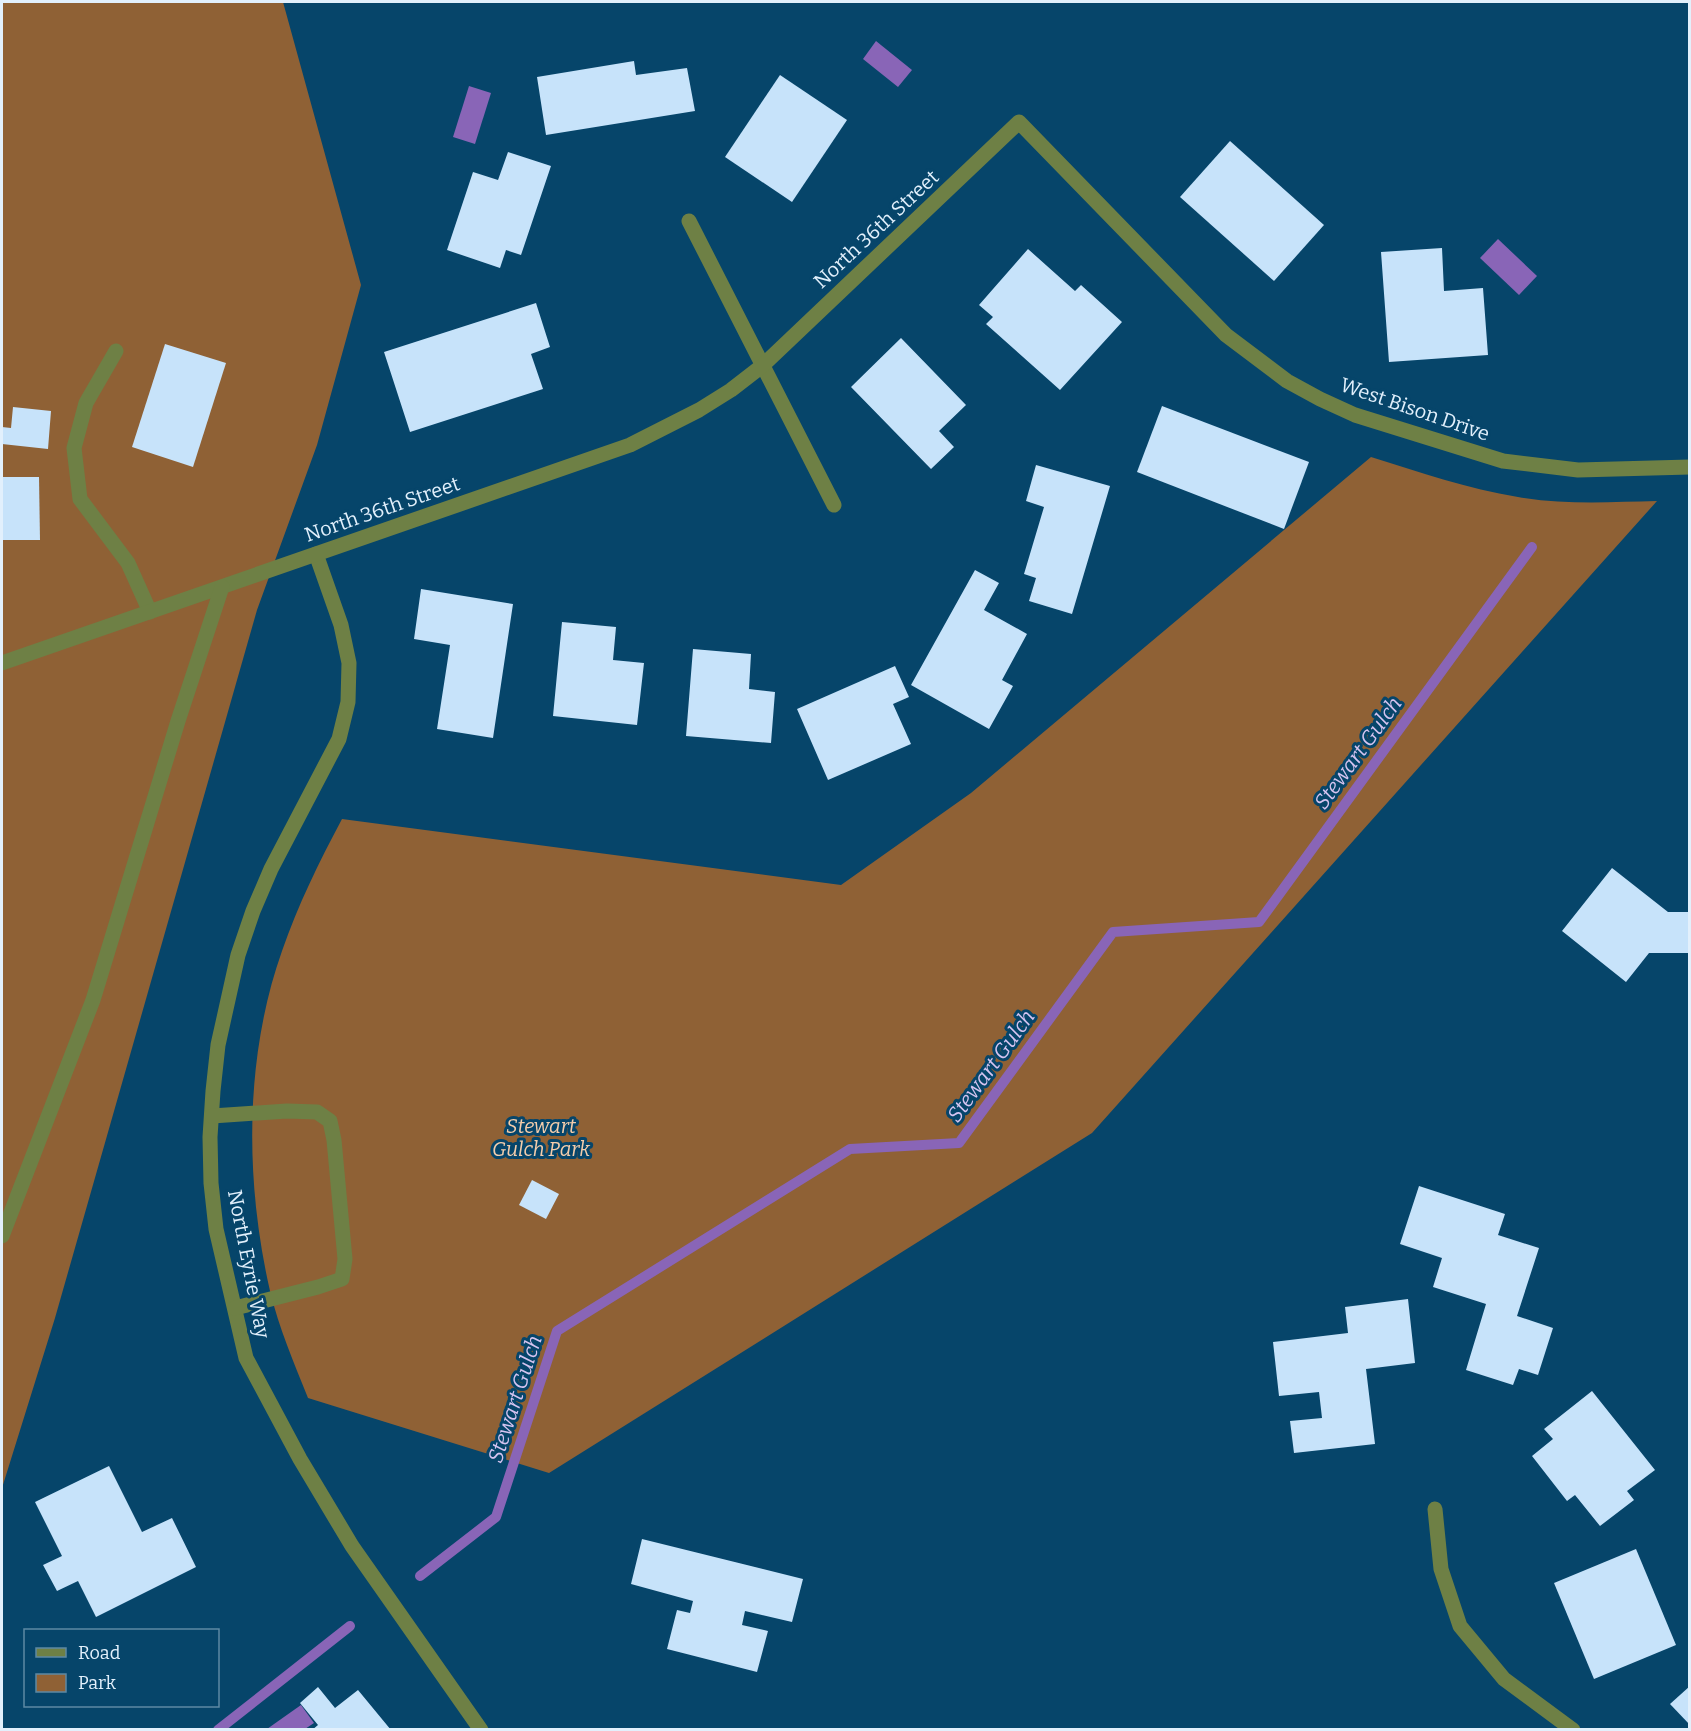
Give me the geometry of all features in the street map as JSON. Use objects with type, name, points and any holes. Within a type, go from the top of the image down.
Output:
[{"type":"street","name":"North 36th Street","points":[[2,663],[630,445],[699,410],[731,390],[762,366],[1020,122]]},
{"type":"street","name":"West Bison Drive","points":[[1020,122],[1226,335],[1287,381],[1320,399],[1355,415],[1503,461],[1578,470],[1689,466]]},
{"type":"street","points":[[689,221],[834,505]]},
{"type":"street","points":[[116,351],[86,403],[74,448],[80,499],[128,563],[150,612]]},
{"type":"street","name":"North Eyrie Way","points":[[316,554],[341,625],[349,663],[348,702],[339,739],[271,869],[238,955],[218,1045],[212,1116],[212,1183],[216,1229],[246,1358],[300,1459],[352,1546],[481,1730]]},
{"type":"street","points":[[2,1236],[93,1000],[222,587]]},
{"type":"street","points":[[212,1116],[317,1112],[330,1121],[334,1140],[345,1259],[342,1279],[235,1308]]},
{"type":"street","points":[[1435,1509],[1441,1569],[1460,1626],[1504,1679],[1573,1730]]},
{"type":"green space","points":[[2,2],[283,2],[361,285],[317,445],[257,610],[55,1318],[2,1488]]},
{"type":"green space","name":"Stewart Gulch Park","points":[[1371,457],[1462,485],[1535,500],[1657,501],[1092,1133],[549,1473],[308,1398],[287,1345],[270,1291],[256,1207],[252,1120],[261,1034],[282,951],[309,884],[342,819],[841,885],[971,793]]},
{"type":"shaded area","points":[[876,41],[912,70],[898,87],[863,59]]},
{"type":"shaded area","points":[[469,86],[491,93],[475,144],[453,137]]},
{"type":"shaded area","points":[[1498,239],[1537,276],[1519,295],[1480,258]]},
{"type":"shaded area","points":[[301,1705],[314,1723],[305,1729],[267,1729]]},
{"type":"building","points":[[634,61],[636,75],[687,68],[695,111],[546,135],[537,77]]},
{"type":"building","points":[[780,75],[847,120],[792,202],[725,157]]},
{"type":"building","points":[[1230,141],[1324,225],[1274,281],[1180,197]]},
{"type":"building","points":[[508,152],[551,166],[521,255],[506,250],[500,268],[447,250],[473,172],[498,180]]},
{"type":"building","points":[[1442,248],[1444,291],[1483,288],[1488,355],[1389,362],[1381,252]]},
{"type":"building","points":[[1028,249],[1075,291],[1081,285],[1122,322],[1060,390],[986,324],[993,317],[979,305]]},
{"type":"building","points":[[536,303],[550,347],[531,354],[543,389],[410,432],[384,352]]},
{"type":"building","points":[[901,338],[966,405],[939,431],[954,447],[931,469],[851,387]]},
{"type":"building","points":[[165,344],[226,363],[193,467],[132,447]]},
{"type":"building","points":[[1162,406],[1309,462],[1284,529],[1137,472]]},
{"type":"building","points":[[13,407],[51,411],[48,449],[2,444],[2,427],[11,428]]},
{"type":"building","points":[[1036,465],[1110,486],[1072,614],[1029,601],[1036,578],[1024,574],[1044,507],[1026,501]]},
{"type":"building","points":[[2,477],[39,477],[40,540],[2,540]]},
{"type":"building","points":[[975,570],[999,583],[984,610],[1027,634],[1002,680],[1013,686],[989,729],[911,685]]},
{"type":"building","points":[[421,589],[513,604],[493,738],[437,729],[450,645],[414,639]]},
{"type":"building","points":[[562,622],[616,627],[613,660],[644,663],[637,725],[553,716]]},
{"type":"building","points":[[693,649],[751,654],[749,689],[775,692],[771,743],[686,736]]},
{"type":"building","points":[[895,666],[909,697],[893,704],[911,744],[828,780],[797,709]]},
{"type":"building","points":[[1612,868],[1668,912],[1690,912],[1690,953],[1649,953],[1626,982],[1562,931]]},
{"type":"building","points":[[532,1180],[559,1194],[546,1219],[519,1205]]},
{"type":"building","points":[[1419,1186],[1505,1214],[1498,1235],[1539,1248],[1517,1316],[1553,1328],[1538,1375],[1519,1369],[1513,1385],[1466,1370],[1486,1304],[1433,1287],[1442,1258],[1400,1244]]},
{"type":"building","points":[[1408,1299],[1415,1363],[1366,1369],[1375,1444],[1294,1453],[1290,1421],[1322,1418],[1319,1392],[1279,1396],[1273,1342],[1348,1333],[1345,1307]]},
{"type":"building","points":[[1592,1391],[1655,1470],[1627,1491],[1634,1500],[1600,1526],[1575,1495],[1567,1501],[1532,1456],[1553,1439],[1544,1429]]},
{"type":"building","points":[[109,1466],[142,1532],[172,1518],[196,1567],[96,1617],[78,1581],[57,1591],[43,1565],[62,1556],[35,1502]]},
{"type":"building","points":[[642,1539],[803,1579],[792,1622],[745,1611],[742,1625],[768,1631],[757,1672],[667,1649],[677,1610],[690,1613],[693,1601],[631,1584]]},
{"type":"building","points":[[1636,1549],[1676,1645],[1594,1679],[1554,1583]]},
{"type":"building","points":[[1690,1686],[1690,1725],[1670,1704]]},
{"type":"building","points":[[318,1687],[335,1708],[358,1690],[391,1730],[312,1730],[318,1725],[300,1703]]},
{"type":"waterway","name":"Stewart Gulch","points":[[420,1576],[496,1517],[557,1331],[850,1149],[959,1143],[1113,932],[1259,922],[1532,547]]},
{"type":"waterway","name":"Stewart Gulch","points":[[218,1730],[350,1626]]}]
